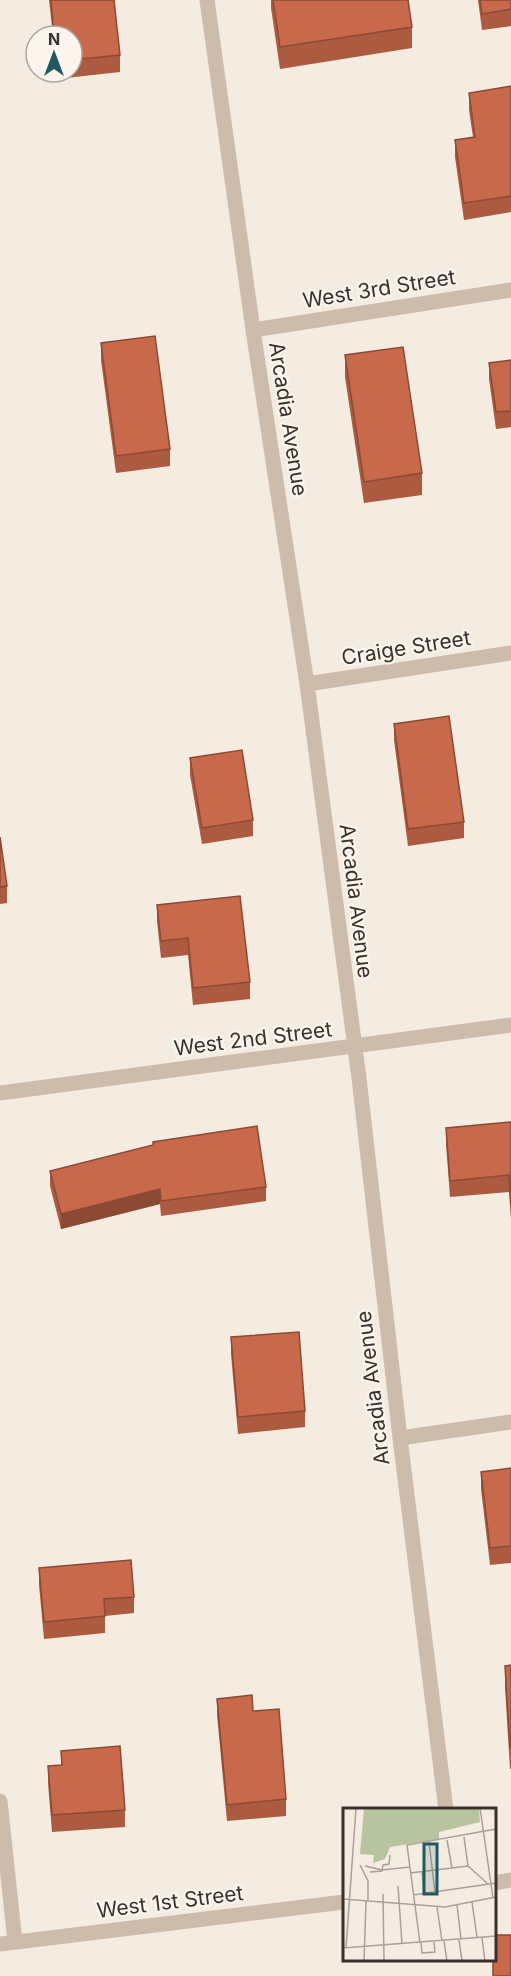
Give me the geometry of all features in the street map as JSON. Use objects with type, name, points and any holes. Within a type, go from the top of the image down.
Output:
[{"type":"street","name":"Arcadia Avenue","points":[[207,0],[253,330],[307,684],[354,1047],[446,1808]]},
{"type":"street","name":"West 3rd Street","points":[[253,330],[511,290]]},
{"type":"street","name":"Craige Street","points":[[307,684],[511,653]]},
{"type":"street","name":"West 2nd Street","points":[[0,1093],[511,1025]]},
{"type":"street","points":[[400,1437],[511,1422]]},
{"type":"street","points":[[0,1801],[8,1943]]},
{"type":"street","points":[[496,1883],[511,1880]]},
{"type":"street","name":"West 1st Street","points":[[8,1943],[343,1902]]},
{"type":"building","points":[[51,0],[114,0],[120,55],[84,59],[84,24],[53,24]]},
{"type":"building","points":[[273,0],[408,0],[412,27],[280,47]]},
{"type":"building","points":[[480,0],[511,0],[511,9],[482,14]]},
{"type":"building","points":[[511,86],[511,196],[464,203],[455,140],[475,137],[469,93]]},
{"type":"building","points":[[155,336],[170,449],[116,456],[101,343]]},
{"type":"building","points":[[403,347],[422,473],[364,482],[345,355]]},
{"type":"building","points":[[511,360],[511,411],[496,412],[489,363]]},
{"type":"building","points":[[449,716],[464,822],[408,829],[394,724]]},
{"type":"building","points":[[242,750],[253,820],[202,828],[190,758]]},
{"type":"building","points":[[0,837],[7,886],[0,887]]},
{"type":"building","points":[[240,896],[250,982],[193,988],[188,938],[161,941],[157,905]]},
{"type":"building","points":[[511,1122],[511,1204],[509,1175],[450,1181],[446,1128]]},
{"type":"building","points":[[257,1126],[266,1187],[161,1201],[160,1189],[61,1214],[50,1171],[153,1145],[153,1142]]},
{"type":"building","points":[[299,1332],[305,1411],[238,1417],[231,1337]]},
{"type":"building","points":[[511,1468],[511,1546],[490,1548],[481,1472]]},
{"type":"building","points":[[131,1560],[134,1597],[104,1599],[105,1616],[44,1622],[39,1568]]},
{"type":"building","points":[[511,1665],[511,1748],[510,1748],[505,1666]]},
{"type":"building","points":[[252,1695],[253,1711],[279,1709],[286,1799],[227,1805],[217,1699]]},
{"type":"building","points":[[120,1746],[125,1810],[52,1815],[48,1766],[62,1765],[61,1751]]},
{"type":"building","points":[[496,1935],[511,1935],[511,1976],[493,1976],[493,1961],[496,1961]]}]
